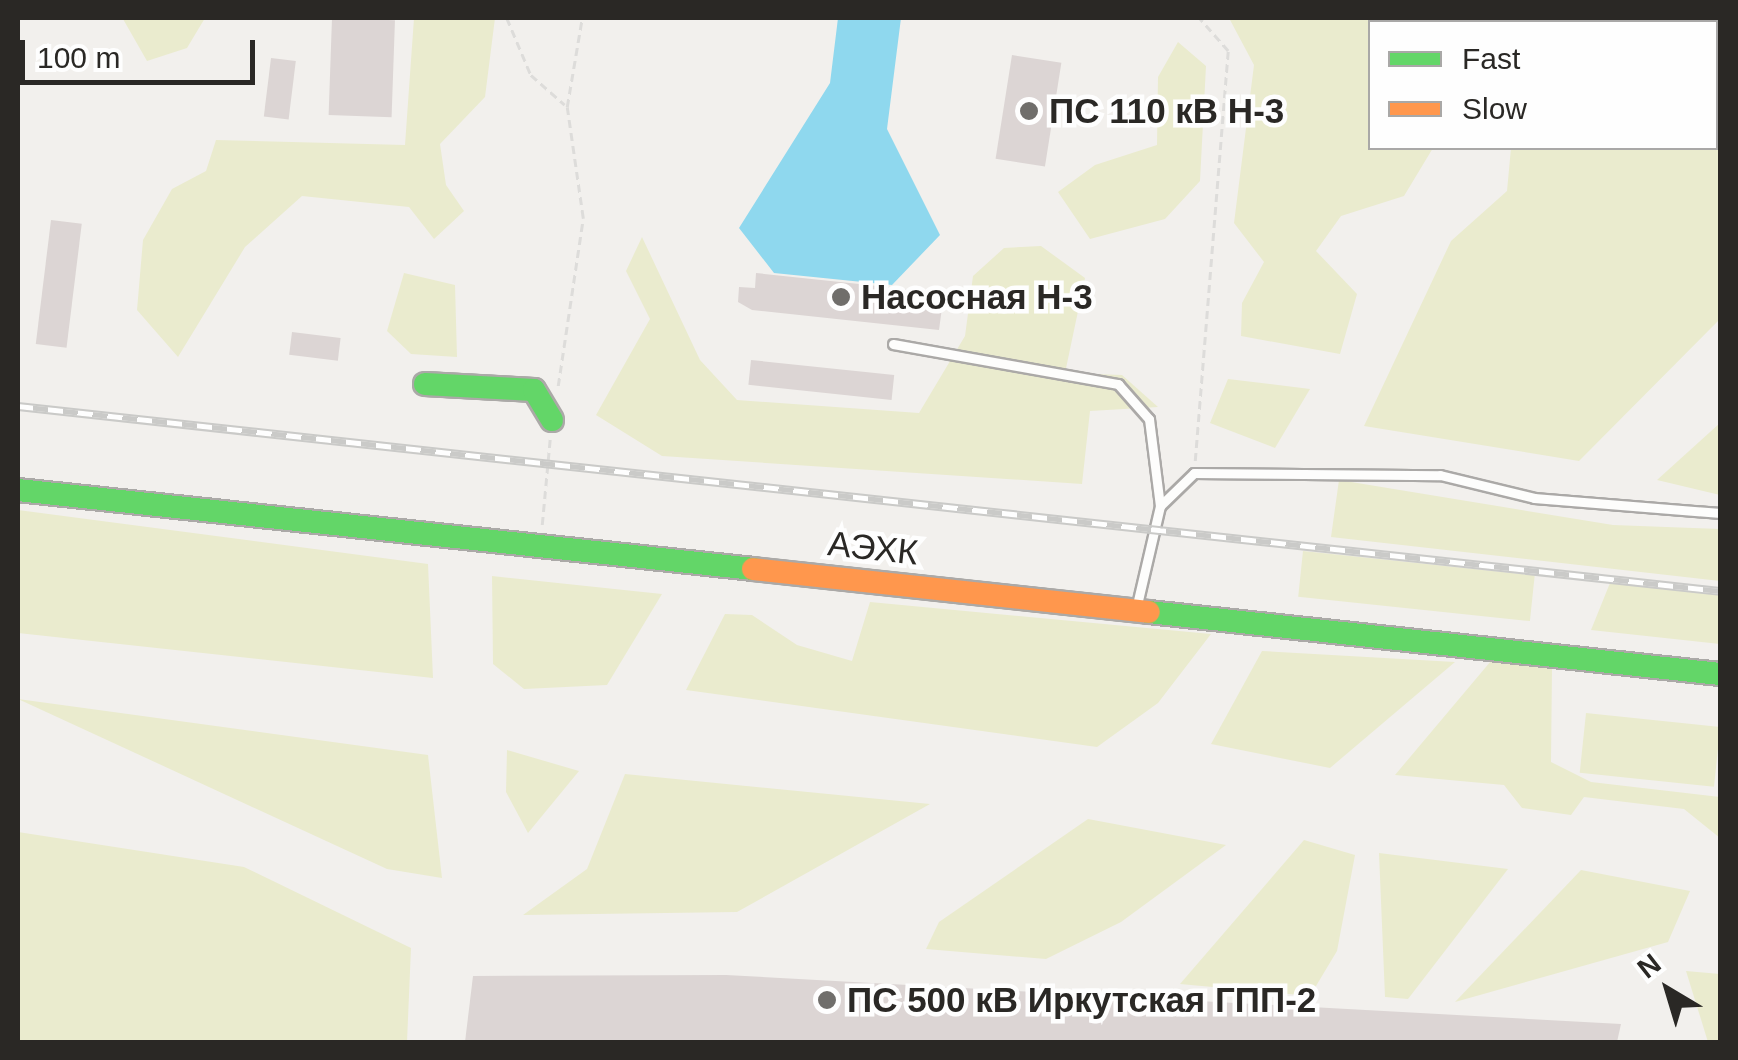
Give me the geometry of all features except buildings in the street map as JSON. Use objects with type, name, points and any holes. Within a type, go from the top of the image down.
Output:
[{"type":"street","points":[[425,384],[534,390],[552,420]]},
{"type":"street","name":"АЭХК","points":[[18,490],[1720,674]]},
{"type":"lane","points":[[893,344],[1118,384],[1149,419],[1160,506],[1136,611]]},
{"type":"lane","points":[[1160,506],[1194,472],[1440,475],[1534,498],[1720,513]]},
{"type":"path","points":[[508,18],[531,75],[567,107]]},
{"type":"path","points":[[540,548],[552,420],[583,218],[567,107],[582,18]]},
{"type":"path","points":[[1194,472],[1228,51],[1199,18]]},
{"type":"green space","points":[[205,18],[187,48],[147,61],[123,19]]},
{"type":"green space","points":[[414,18],[495,18],[485,97],[440,144],[446,185],[464,211],[434,239],[409,207],[302,196],[245,247],[178,357],[137,310],[143,240],[172,189],[206,171],[216,140],[405,145]]},
{"type":"green space","points":[[1229,18],[1498,18],[1368,20],[1368,150],[1432,150],[1404,196],[1341,216],[1316,251],[1357,294],[1340,354],[1241,336],[1242,303],[1264,262],[1234,223],[1254,65]]},
{"type":"green space","points":[[1575,18],[1720,18],[1720,319],[1579,461],[1364,426],[1451,241],[1507,191],[1511,150],[1718,150],[1718,20]]},
{"type":"green space","points":[[1178,42],[1206,66],[1200,181],[1165,219],[1090,239],[1058,192],[1095,165],[1157,145],[1158,77]]},
{"type":"green space","points":[[642,237],[700,360],[737,400],[919,413],[965,336],[973,276],[1004,248],[1041,246],[1085,278],[1065,373],[1122,375],[1158,407],[1090,411],[1082,484],[662,456],[596,415],[650,319],[626,271]]},
{"type":"green space","points":[[404,273],[455,285],[457,357],[411,354],[387,331]]},
{"type":"green space","points":[[1228,379],[1310,389],[1275,448],[1210,423]]},
{"type":"green space","points":[[1720,423],[1720,495],[1657,480]]},
{"type":"green space","points":[[1339,480],[1613,525],[1720,529],[1720,581],[1331,537]]},
{"type":"green space","points":[[18,510],[428,564],[433,678],[18,633]]},
{"type":"green space","points":[[1303,551],[1535,575],[1530,621],[1298,597]]},
{"type":"green space","points":[[492,576],[662,594],[607,685],[524,689],[493,664]]},
{"type":"green space","points":[[1610,583],[1720,595],[1720,644],[1591,630]]},
{"type":"green space","points":[[870,602],[1211,634],[1158,703],[1097,747],[686,690],[725,614],[752,615],[797,645],[852,661]]},
{"type":"green space","points":[[1262,651],[1455,662],[1330,768],[1211,744]]},
{"type":"green space","points":[[1496,655],[1552,668],[1551,762],[1591,782],[1720,797],[1720,838],[1684,809],[1584,797],[1571,815],[1522,808],[1504,785],[1395,775]]},
{"type":"green space","points":[[18,699],[428,755],[442,878],[387,869]]},
{"type":"green space","points":[[1586,713],[1720,727],[1714,787],[1580,773]]},
{"type":"green space","points":[[507,750],[579,771],[528,833],[506,792]]},
{"type":"green space","points":[[625,774],[930,804],[737,912],[523,915],[587,869]]},
{"type":"green space","points":[[1088,819],[1226,845],[1121,922],[1046,959],[926,949],[939,922]]},
{"type":"green space","points":[[18,832],[244,867],[411,948],[407,1042],[18,1042]]},
{"type":"green space","points":[[1304,840],[1355,855],[1337,951],[1310,996],[1180,984]]},
{"type":"green space","points":[[1379,853],[1508,869],[1408,999],[1385,997]]},
{"type":"green space","points":[[1581,870],[1690,891],[1668,942],[1455,1002]]},
{"type":"green space","points":[[1686,971],[1720,974],[1720,1042],[1708,1042]]},
{"type":"water","points":[[838,18],[901,18],[887,129],[940,235],[892,285],[774,273],[739,228],[830,83]]},
{"type":"railway","points":[[18,406],[1720,591]]},
{"type":"traffic: fast","points":[[425,384],[534,390],[552,420]]},
{"type":"traffic: fast","points":[[18,490],[753,569]]},
{"type":"traffic: fast","points":[[1149,612],[1720,674]]},
{"type":"traffic: slow","points":[[753,569],[1149,612]]},
{"type":"place","name":"ПС 110 кВ Н-3","points":[[1029,111]]},
{"type":"place","name":"Насосная Н-3","points":[[841,297]]},
{"type":"place","name":"ПС 500 кВ Иркутская ГПП-2","points":[[827,1000]]}]
